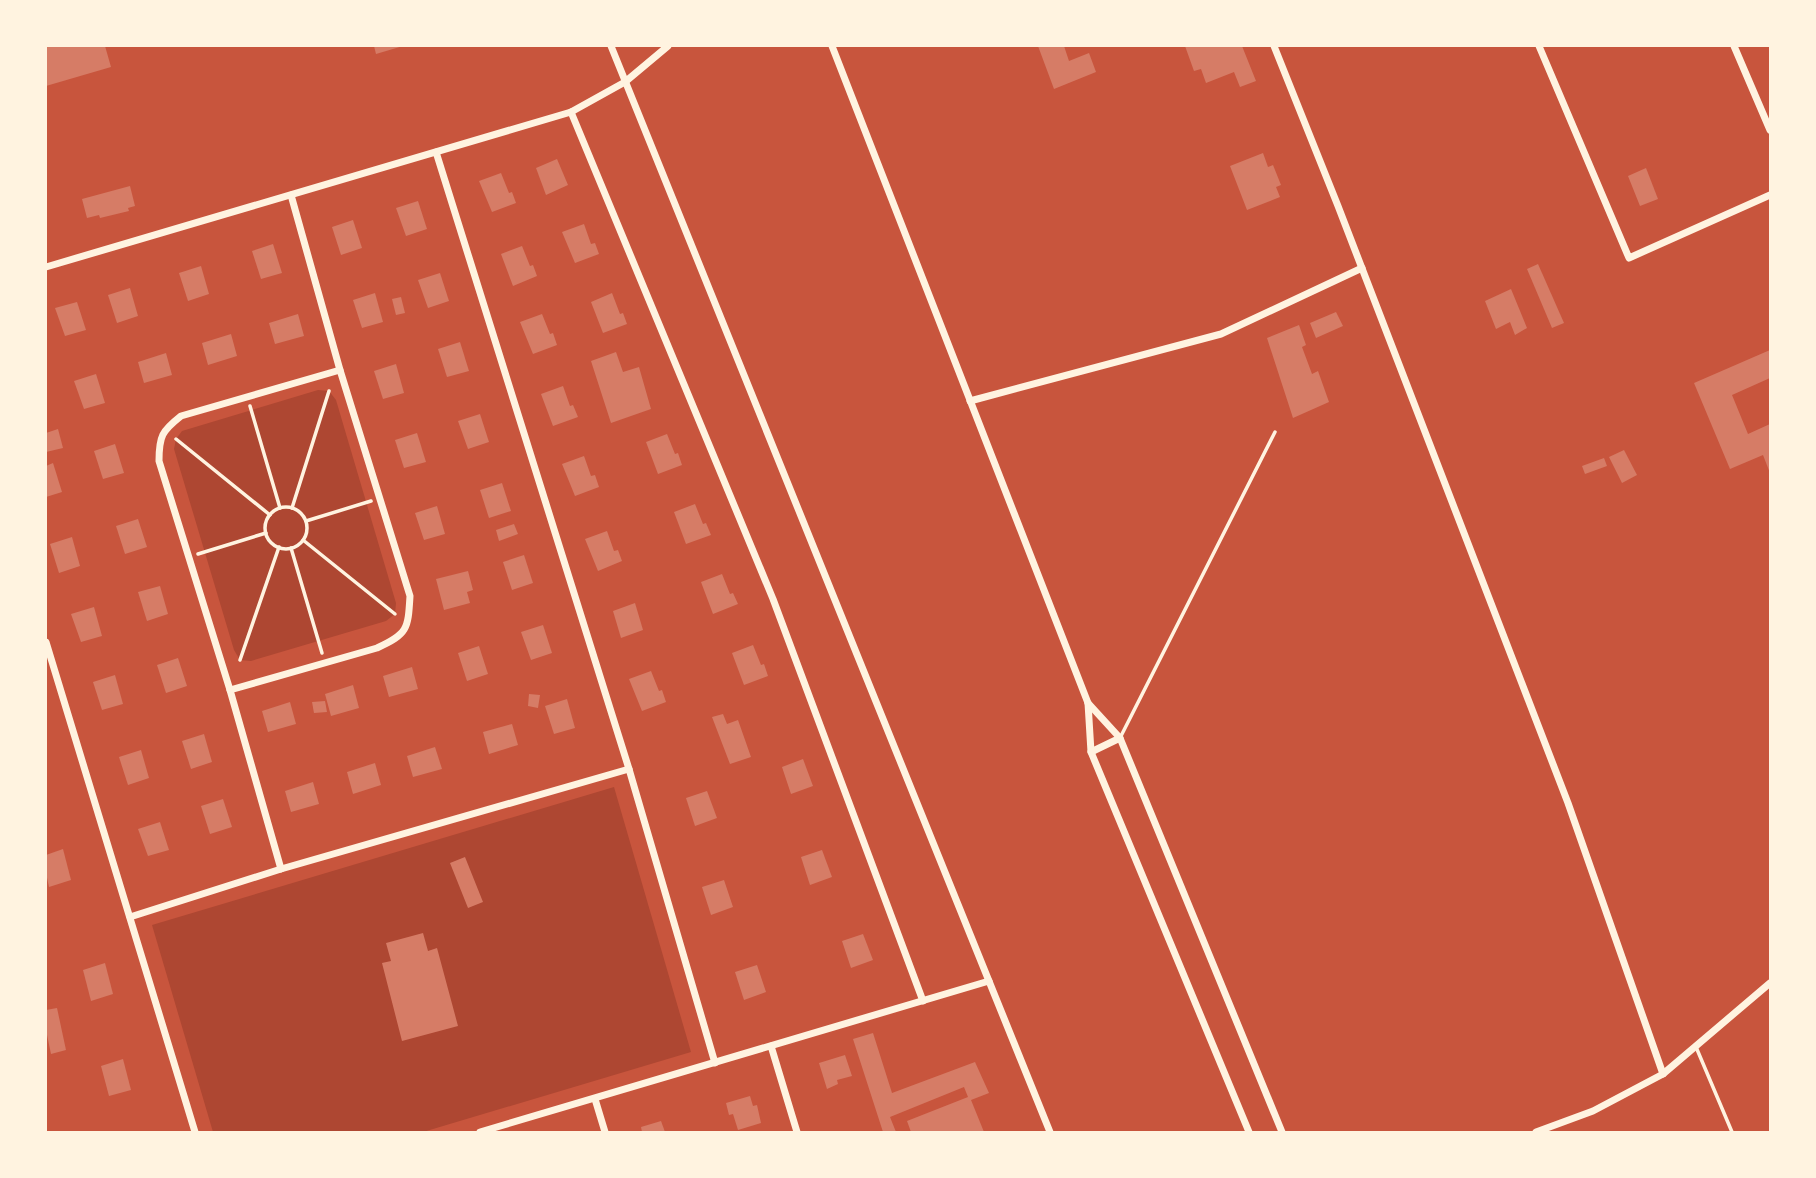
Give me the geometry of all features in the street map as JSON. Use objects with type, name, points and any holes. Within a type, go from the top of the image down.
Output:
[{"type":"street","points":[[611,46],[1050,1132]]},
{"type":"street","points":[[46,267],[571,112],[625,82],[668,46]]},
{"type":"street","points":[[832,46],[1088,703],[1091,752],[1249,1132]]},
{"type":"street","points":[[1274,46],[1568,803],[1663,1074]]},
{"type":"street","points":[[1539,46],[1629,258],[1770,195]]},
{"type":"street","points":[[1734,46],[1770,130]]},
{"type":"street","points":[[571,112],[773,599],[923,1001]]},
{"type":"street","points":[[436,152],[629,769],[715,1063]]},
{"type":"street","points":[[230,690],[377,648],[398,638],[409,621],[410,596],[340,370],[291,195]]},
{"type":"street","points":[[970,401],[1221,334],[1362,268]]},
{"type":"street","points":[[281,869],[230,690],[159,461],[159,443],[165,428],[181,416],[340,370]]},
{"type":"street","points":[[46,642],[195,1132]]},
{"type":"street","points":[[1088,703],[1120,738],[1282,1132]]},
{"type":"street","points":[[1091,752],[1120,738]]},
{"type":"street","points":[[130,917],[281,869],[629,769]]},
{"type":"street","points":[[480,1132],[989,981]]},
{"type":"street","points":[[1536,1132],[1593,1111],[1663,1074],[1770,983]]},
{"type":"street","points":[[771,1046],[797,1132]]},
{"type":"street","points":[[595,1099],[605,1132]]},
{"type":"lane","points":[[1120,738],[1275,432]]},
{"type":"lane","points":[[1696,1046],[1732,1132]]},
{"type":"path","points":[[292,508],[329,391]]},
{"type":"path","points":[[247,397],[279,508]]},
{"type":"path","points":[[176,439],[270,515]]},
{"type":"path","points":[[306,521],[381,498]]},
{"type":"path","points":[[279,508],[292,508],[306,521],[306,535],[291,548],[279,547],[269,539],[267,533],[270,515],[279,508]]},
{"type":"path","points":[[189,556],[267,533]]},
{"type":"path","points":[[303,540],[395,614]]},
{"type":"path","points":[[240,660],[279,547]]},
{"type":"path","points":[[291,548],[324,663]]},
{"type":"shaded area","points":[[318,390],[329,391],[336,400],[396,603],[395,614],[386,621],[251,661],[240,660],[234,650],[174,449],[176,439],[182,431]]},
{"type":"shaded area","points":[[614,787],[691,1052],[423,1132],[213,1132],[152,925]]},
{"type":"building","points":[[46,46],[105,46],[111,67],[46,86]]},
{"type":"building","points":[[374,46],[403,46],[376,54]]},
{"type":"building","points":[[1038,46],[1064,46],[1069,61],[1089,53],[1096,72],[1054,89]]},
{"type":"building","points":[[1185,46],[1242,46],[1256,81],[1240,87],[1234,72],[1206,83],[1201,69],[1194,71]]},
{"type":"building","points":[[1263,153],[1268,167],[1273,165],[1281,185],[1276,187],[1280,197],[1247,210],[1230,166]]},
{"type":"building","points":[[557,159],[568,185],[546,195],[536,168]]},
{"type":"building","points":[[1646,168],[1658,199],[1640,206],[1628,176]]},
{"type":"building","points":[[501,173],[516,203],[492,212],[479,181]]},
{"type":"building","points":[[130,186],[135,206],[128,208],[129,211],[100,218],[99,215],[87,218],[82,199]]},
{"type":"building","points":[[418,201],[427,229],[406,236],[396,208]]},
{"type":"building","points":[[353,220],[362,248],[341,255],[332,227]]},
{"type":"building","points":[[584,224],[591,244],[595,243],[599,254],[575,263],[562,232]]},
{"type":"building","points":[[273,244],[282,273],[261,279],[252,251]]},
{"type":"building","points":[[522,246],[537,276],[513,286],[501,254]]},
{"type":"building","points":[[1538,264],[1564,323],[1552,328],[1527,269]]},
{"type":"building","points":[[201,266],[209,294],[188,301],[179,273]]},
{"type":"building","points":[[440,273],[449,301],[428,308],[418,280]]},
{"type":"building","points":[[130,288],[138,316],[117,323],[108,295]]},
{"type":"building","points":[[1511,289],[1527,328],[1515,335],[1510,322],[1496,329],[1485,301]]},
{"type":"building","points":[[375,293],[383,322],[362,328],[353,300]]},
{"type":"building","points":[[612,293],[627,324],[603,333],[591,302]]},
{"type":"building","points":[[401,297],[405,313],[396,315],[392,299]]},
{"type":"building","points":[[77,302],[86,330],[65,336],[55,308]]},
{"type":"building","points":[[1336,312],[1343,326],[1316,338],[1310,323]]},
{"type":"building","points":[[298,314],[304,336],[275,344],[269,323]]},
{"type":"building","points":[[542,314],[557,345],[533,354],[520,322]]},
{"type":"building","points":[[1299,325],[1306,345],[1302,347],[1312,374],[1318,371],[1329,402],[1293,418],[1267,338]]},
{"type":"building","points":[[231,334],[237,356],[208,365],[202,343]]},
{"type":"building","points":[[460,342],[469,371],[447,377],[438,349]]},
{"type":"building","points":[[1770,350],[1770,378],[1732,395],[1748,434],[1770,424],[1770,473],[1763,455],[1730,469],[1694,383]]},
{"type":"building","points":[[616,352],[623,372],[639,367],[651,409],[611,423],[591,361]]},
{"type":"building","points":[[166,353],[172,375],[144,383],[138,362]]},
{"type":"building","points":[[396,364],[404,393],[383,399],[374,371]]},
{"type":"building","points":[[96,374],[105,403],[84,409],[74,381]]},
{"type":"building","points":[[563,386],[570,406],[573,405],[578,417],[553,426],[541,394]]},
{"type":"building","points":[[480,414],[489,442],[468,449],[458,421]]},
{"type":"building","points":[[58,429],[63,448],[46,452],[46,433]]},
{"type":"building","points":[[417,433],[426,462],[404,468],[395,440]]},
{"type":"building","points":[[667,434],[682,465],[658,474],[646,442]]},
{"type":"building","points":[[115,444],[124,473],[103,479],[94,451]]},
{"type":"building","points":[[1624,450],[1637,475],[1622,483],[1609,457]]},
{"type":"building","points":[[584,456],[591,476],[595,475],[599,487],[575,496],[562,464]]},
{"type":"building","points":[[1604,458],[1607,466],[1585,474],[1582,466]]},
{"type":"building","points":[[53,463],[62,492],[46,497],[46,466]]},
{"type":"building","points":[[502,483],[511,511],[489,518],[480,490]]},
{"type":"building","points":[[695,504],[711,535],[686,544],[674,512]]},
{"type":"building","points":[[437,506],[445,534],[424,540],[415,513]]},
{"type":"building","points":[[138,519],[147,547],[125,554],[116,526]]},
{"type":"building","points":[[514,524],[518,534],[499,541],[496,530]]},
{"type":"building","points":[[607,531],[614,551],[618,550],[622,561],[598,571],[585,539]]},
{"type":"building","points":[[72,537],[80,566],[59,573],[50,544]]},
{"type":"building","points":[[524,555],[533,583],[512,590],[503,562]]},
{"type":"building","points":[[468,571],[473,590],[467,592],[470,603],[444,610],[436,579]]},
{"type":"building","points":[[722,574],[730,594],[733,593],[738,604],[713,614],[701,582]]},
{"type":"building","points":[[160,586],[168,614],[147,621],[138,592]]},
{"type":"building","points":[[635,603],[643,630],[621,638],[613,611]]},
{"type":"building","points":[[94,607],[102,636],[81,642],[71,614]]},
{"type":"building","points":[[543,625],[552,653],[531,660],[521,632]]},
{"type":"building","points":[[753,645],[768,676],[744,685],[732,653]]},
{"type":"building","points":[[479,646],[488,674],[467,681],[458,653]]},
{"type":"building","points":[[178,658],[187,686],[166,693],[157,665]]},
{"type":"building","points":[[412,667],[418,689],[389,697],[383,676]]},
{"type":"building","points":[[651,671],[666,702],[642,711],[629,679]]},
{"type":"building","points":[[115,675],[123,704],[102,710],[93,682]]},
{"type":"building","points":[[353,685],[359,708],[331,716],[325,694]]},
{"type":"building","points":[[529,694],[540,695],[538,708],[528,706]]},
{"type":"building","points":[[567,699],[575,728],[554,734],[545,706]]},
{"type":"building","points":[[325,701],[327,712],[314,713],[312,702]]},
{"type":"building","points":[[290,702],[296,724],[268,732],[262,711]]},
{"type":"building","points":[[723,714],[727,724],[738,720],[751,757],[730,764],[712,717]]},
{"type":"building","points":[[512,724],[518,745],[489,754],[483,732]]},
{"type":"building","points":[[204,734],[212,762],[191,769],[182,741]]},
{"type":"building","points":[[435,747],[442,769],[413,777],[407,756]]},
{"type":"building","points":[[141,750],[149,778],[128,785],[119,757]]},
{"type":"building","points":[[803,759],[813,786],[791,794],[782,767]]},
{"type":"building","points":[[375,763],[381,785],[353,794],[347,772]]},
{"type":"building","points":[[313,782],[319,804],[291,812],[285,791]]},
{"type":"building","points":[[707,791],[717,818],[695,826],[686,798]]},
{"type":"building","points":[[223,799],[232,827],[210,834],[201,806]]},
{"type":"building","points":[[160,822],[169,850],[148,856],[138,829]]},
{"type":"building","points":[[63,849],[71,880],[49,887],[46,855]]},
{"type":"building","points":[[822,850],[832,877],[810,885],[801,857]]},
{"type":"building","points":[[465,857],[483,902],[468,908],[450,863]]},
{"type":"building","points":[[724,880],[733,907],[711,915],[702,887]]},
{"type":"building","points":[[423,933],[428,951],[437,948],[458,1026],[402,1041],[382,963],[391,961],[386,943]]},
{"type":"building","points":[[863,934],[873,960],[851,968],[842,941]]},
{"type":"building","points":[[105,963],[113,994],[91,1001],[83,970]]},
{"type":"building","points":[[757,965],[766,992],[744,1000],[735,972]]},
{"type":"building","points":[[57,1008],[66,1050],[51,1054],[46,1030],[46,1010]]},
{"type":"building","points":[[873,1033],[892,1093],[975,1062],[989,1093],[971,1100],[984,1132],[911,1132],[907,1121],[968,1097],[964,1087],[890,1117],[896,1132],[883,1132],[853,1039]]},
{"type":"building","points":[[845,1055],[852,1076],[837,1080],[838,1084],[827,1089],[819,1063]]},
{"type":"building","points":[[123,1059],[131,1090],[109,1096],[101,1066]]},
{"type":"building","points":[[750,1096],[753,1106],[757,1105],[761,1123],[738,1130],[733,1114],[729,1115],[726,1103]]},
{"type":"building","points":[[661,1121],[665,1132],[642,1132],[641,1127]]}]
